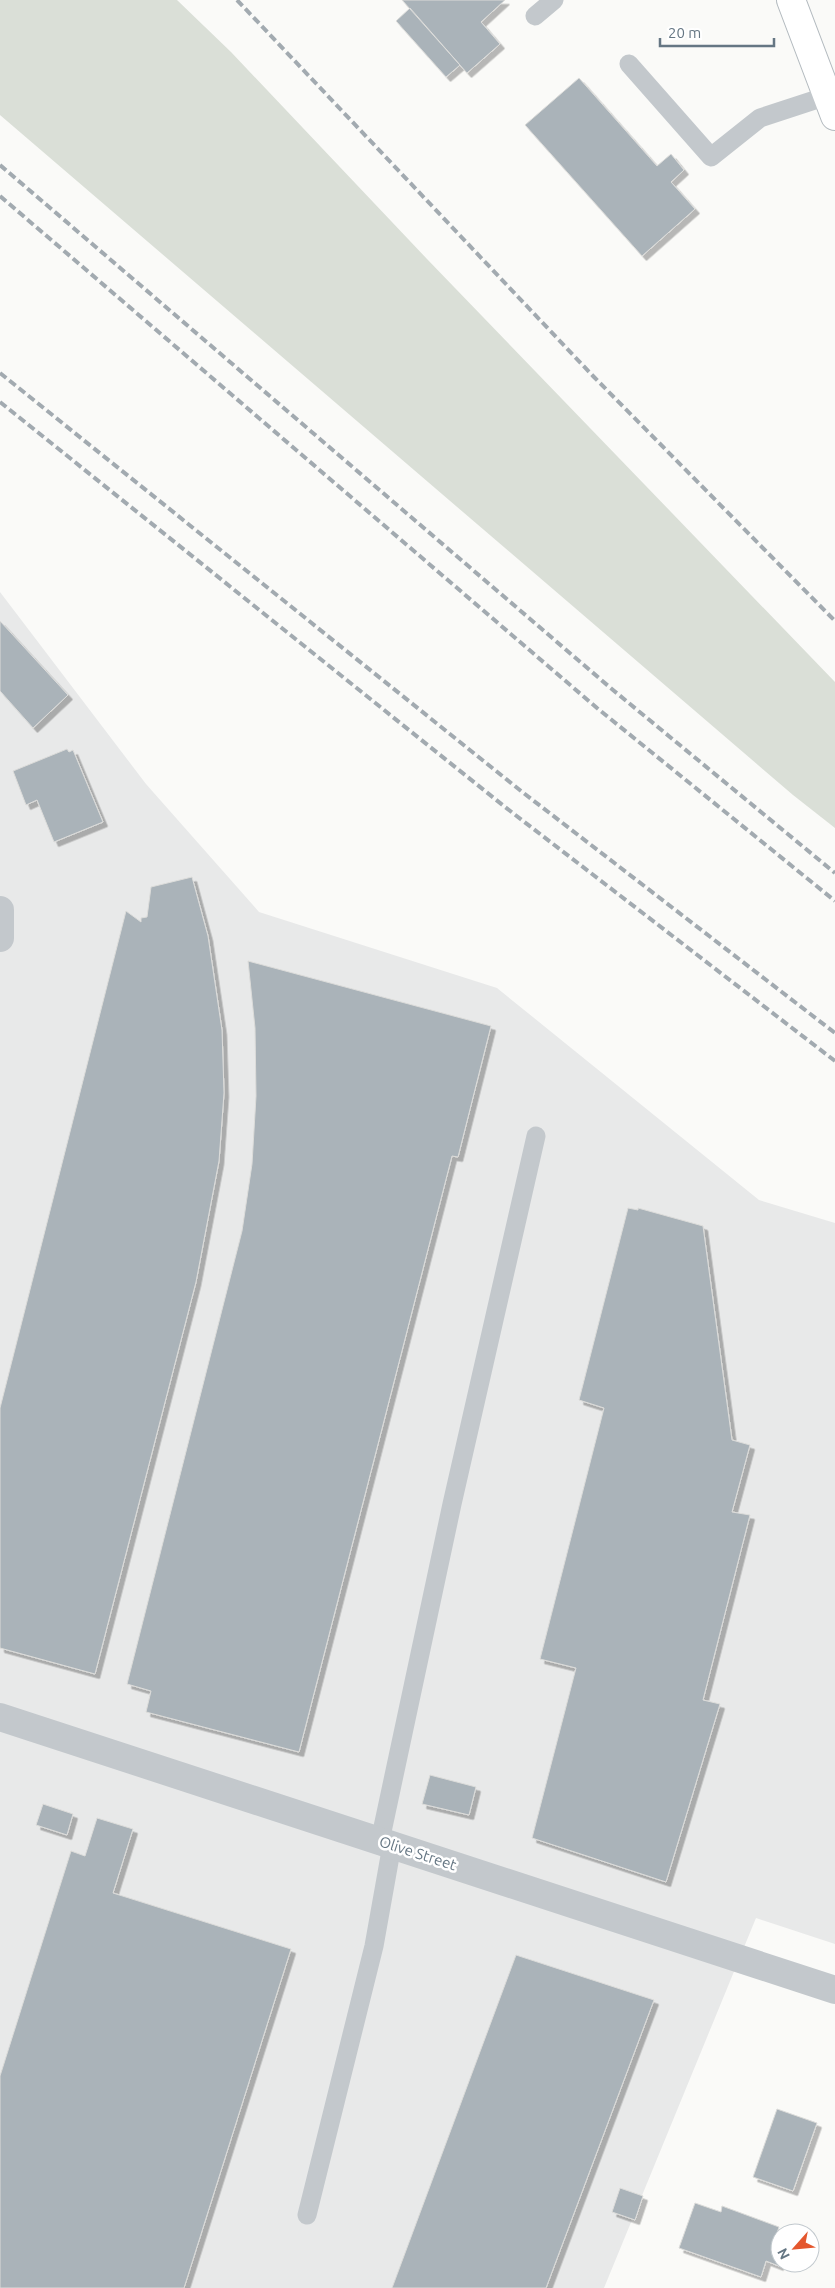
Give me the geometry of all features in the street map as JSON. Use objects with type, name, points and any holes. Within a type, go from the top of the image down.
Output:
[{"type":"street","points":[[791,0],[832,102]]},
{"type":"street","points":[[0,910],[0,938]]},
{"type":"street","name":"Olive Street","points":[[0,1717],[835,1990]]},
{"type":"lane","points":[[535,16],[554,0]]},
{"type":"lane","points":[[629,64],[711,157],[760,118],[832,102]]},
{"type":"lane","points":[[307,2214],[374,1946],[386,1843],[452,1504],[536,1136]]},
{"type":"shaded area","points":[[0,0],[177,0],[231,52],[427,259],[835,682],[835,828],[793,795],[0,115]]},
{"type":"shaded area","points":[[0,592],[146,784],[259,912],[497,988],[759,1200],[835,1223],[835,1944],[756,1918],[604,2288],[0,2288]]},
{"type":"building","points":[[402,0],[505,0],[481,22],[500,44],[467,73]]},
{"type":"building","points":[[410,8],[460,65],[446,77],[396,21]]},
{"type":"building","points":[[579,78],[657,166],[671,154],[684,170],[671,182],[695,209],[642,256],[525,125]]},
{"type":"building","points":[[0,621],[68,695],[33,728],[0,691]]},
{"type":"building","points":[[67,749],[69,752],[73,750],[103,822],[54,842],[37,800],[26,805],[13,771]]},
{"type":"building","points":[[192,877],[208,936],[222,1030],[224,1093],[219,1161],[196,1282],[95,1674],[0,1648],[0,1408],[126,911],[141,922],[141,918],[147,917],[151,887]]},
{"type":"building","points":[[248,961],[491,1026],[458,1157],[452,1156],[299,1752],[146,1712],[151,1691],[127,1684],[242,1231],[252,1164],[256,1096],[255,1028]]},
{"type":"building","points":[[628,1208],[638,1210],[638,1208],[703,1226],[732,1440],[750,1445],[732,1512],[750,1515],[703,1700],[720,1704],[666,1882],[532,1838],[576,1668],[540,1659],[604,1408],[579,1400]]},
{"type":"building","points":[[430,1775],[476,1787],[469,1815],[422,1804]]},
{"type":"building","points":[[43,1804],[73,1814],[67,1835],[36,1825]]},
{"type":"building","points":[[97,1818],[133,1829],[113,1893],[291,1949],[184,2288],[0,2288],[0,2076],[71,1851],[85,1856]]},
{"type":"building","points":[[516,1955],[654,2000],[546,2288],[392,2288]]},
{"type":"building","points":[[777,2109],[817,2123],[793,2191],[753,2177]]},
{"type":"building","points":[[620,2188],[643,2196],[635,2220],[612,2212]]},
{"type":"building","points":[[695,2203],[721,2212],[722,2206],[770,2224],[770,2263],[766,2261],[761,2277],[679,2248]]},
{"type":"railway","points":[[237,0],[593,376],[835,621]]},
{"type":"railway","points":[[0,165],[613,690],[835,873]]},
{"type":"railway","points":[[0,196],[597,708],[835,901]]},
{"type":"railway","points":[[0,373],[521,791],[835,1033]]},
{"type":"railway","points":[[0,402],[505,807],[835,1061]]}]
